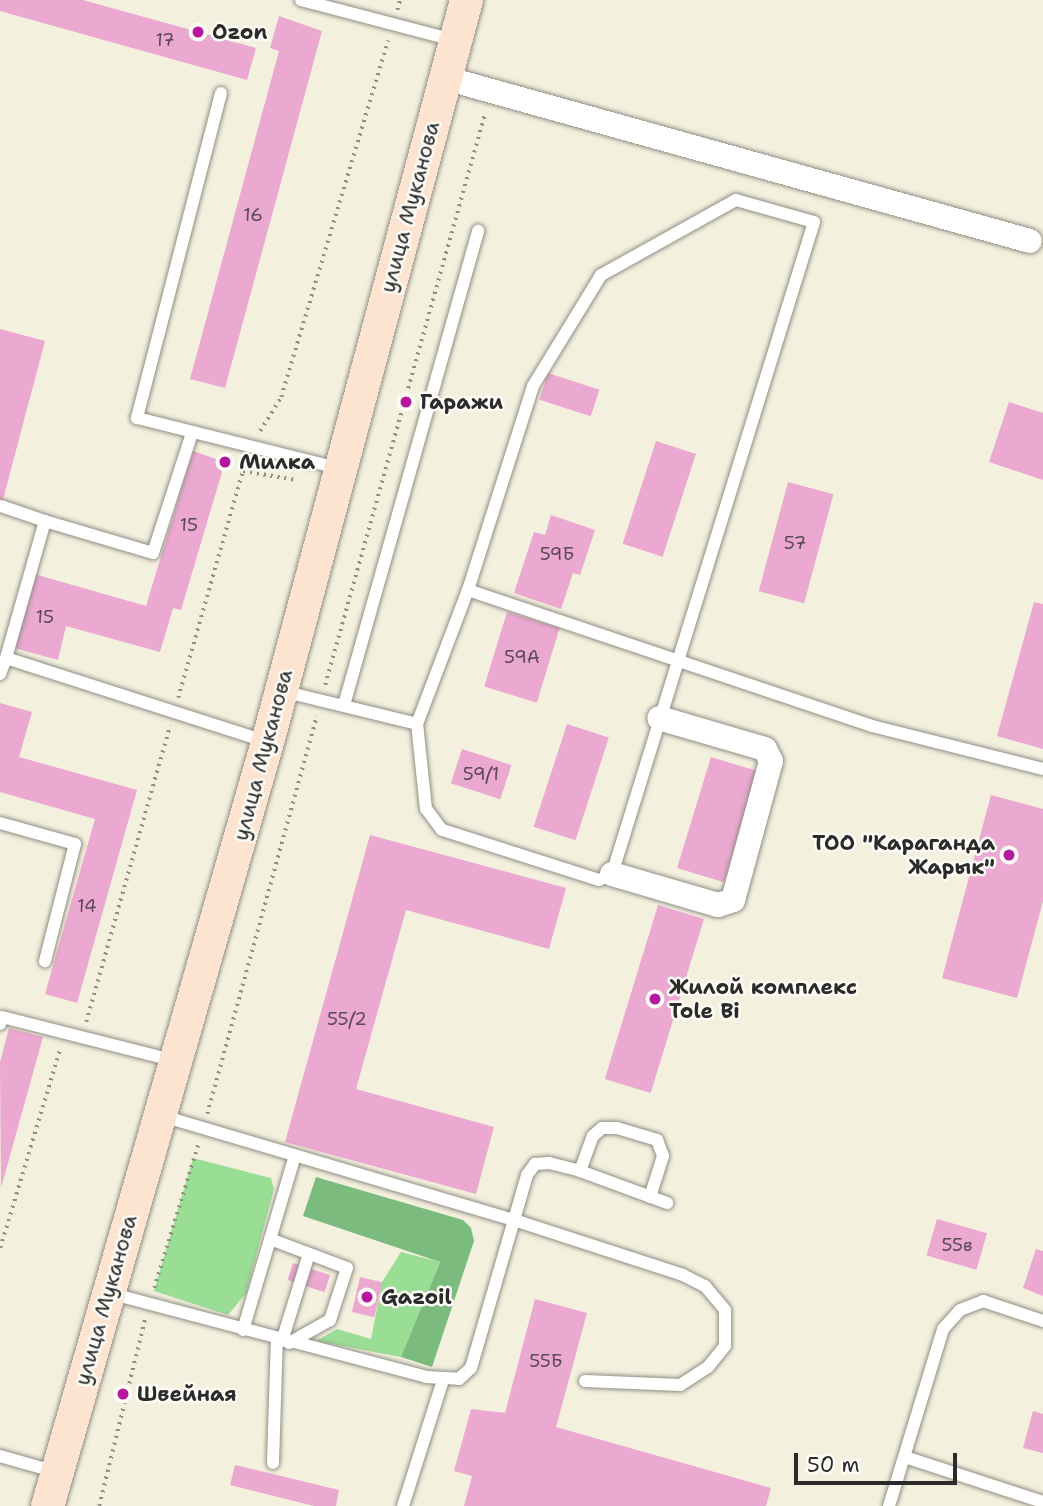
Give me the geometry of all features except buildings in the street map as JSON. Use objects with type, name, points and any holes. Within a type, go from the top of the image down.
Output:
[{"type":"main road","name":"улица Муканова","points":[[47,1506],[267,742],[338,468],[466,0]]},
{"type":"street","points":[[445,78],[1030,241]]},
{"type":"street","points":[[612,874],[718,905],[733,900],[771,761],[765,749],[659,718]]},
{"type":"lane","points":[[301,0],[455,41]]},
{"type":"lane","points":[[221,93],[137,418],[338,468]]},
{"type":"lane","points":[[736,200],[814,222],[612,874],[599,880],[442,830],[426,809],[417,724],[468,590],[533,386],[601,275],[736,200]]},
{"type":"lane","points":[[344,705],[478,231]]},
{"type":"lane","points":[[1,506],[45,522],[153,553],[192,433]]},
{"type":"lane","points":[[0,674],[45,522]]},
{"type":"lane","points":[[468,590],[677,663],[872,726],[1043,769]]},
{"type":"lane","points":[[6,658],[267,742]]},
{"type":"lane","points":[[281,690],[417,724]]},
{"type":"lane","points":[[0,823],[75,844],[45,961]]},
{"type":"lane","points":[[0,1024],[2,1017],[176,1061]]},
{"type":"lane","points":[[159,1115],[514,1220],[682,1275],[705,1286],[725,1310],[725,1346],[708,1367],[680,1385],[585,1381]]},
{"type":"lane","points":[[580,1171],[593,1136],[601,1128],[657,1140],[663,1156],[650,1196]]},
{"type":"lane","points":[[243,1330],[295,1156]]},
{"type":"lane","points":[[108,1292],[283,1341],[443,1380],[459,1379],[471,1368],[527,1175],[535,1164],[549,1163],[580,1171],[667,1203]]},
{"type":"lane","points":[[270,1239],[347,1268],[330,1320],[283,1341]]},
{"type":"lane","points":[[274,1463],[283,1341],[309,1254]]},
{"type":"lane","points":[[889,1506],[943,1329],[960,1310],[983,1301],[1043,1321]]},
{"type":"lane","points":[[403,1506],[443,1380]]},
{"type":"lane","points":[[0,1457],[57,1472]]},
{"type":"lane","points":[[905,1457],[1043,1502]]},
{"type":"path","points":[[82,1037],[242,471],[251,447],[281,397],[400,0]]},
{"type":"path","points":[[99,1506],[150,1304],[203,1128],[491,91]]},
{"type":"path","points":[[242,471],[296,480]]},
{"type":"path","points":[[0,1248],[65,1033]]},
{"type":"green space","points":[[193,1158],[271,1178],[274,1189],[246,1293],[228,1315],[154,1291]]},
{"type":"green space","points":[[316,1177],[463,1220],[471,1228],[474,1241],[432,1367],[401,1357],[440,1262],[303,1216]]},
{"type":"green space","points":[[401,1252],[440,1262],[401,1357],[316,1341],[337,1329],[371,1339],[382,1282]]},
{"type":"place","name":"Ozon","points":[[198,32]]},
{"type":"place","name":"Гаражи","points":[[406,402]]},
{"type":"place","name":"Милка","points":[[225,462]]},
{"type":"place","name":"ТОО \"Караганда Жарык\"","points":[[1009,855]]},
{"type":"place","name":"Жилой комплекс Tole Bi","points":[[655,999]]},
{"type":"place","name":"Gazoil","points":[[367,1297]]},
{"type":"place","name":"Швейная","points":[[123,1394]]}]
